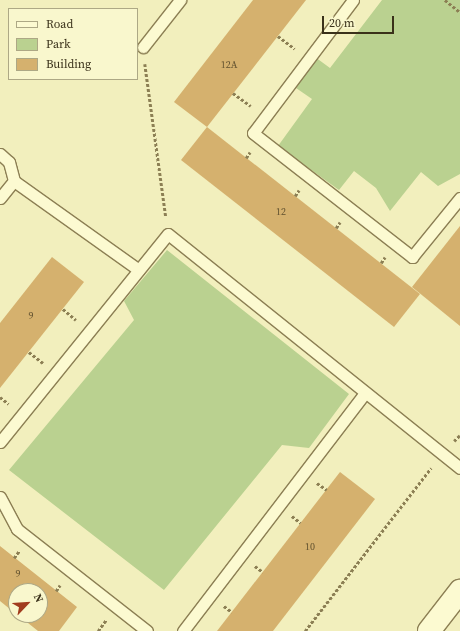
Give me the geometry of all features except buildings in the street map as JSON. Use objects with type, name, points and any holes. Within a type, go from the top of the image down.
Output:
[{"type":"street","points":[[429,631],[460,591]]},
{"type":"lane","points":[[143,47],[180,0]]},
{"type":"lane","points":[[353,0],[253,133],[412,257],[460,198]]},
{"type":"lane","points":[[0,154],[9,162],[14,181],[139,270]]},
{"type":"lane","points":[[0,198],[14,181]]},
{"type":"lane","points":[[0,442],[168,234],[460,468]]},
{"type":"lane","points":[[183,631],[365,392]]},
{"type":"lane","points":[[0,497],[17,529],[147,631]]},
{"type":"path","points":[[444,0],[460,12]]},
{"type":"path","points":[[143,47],[168,234]]},
{"type":"path","points":[[305,631],[442,454],[460,434]]},
{"type":"green space","points":[[382,0],[460,0],[460,174],[438,186],[421,172],[390,211],[376,188],[354,171],[339,190],[278,146],[312,99],[296,88],[315,57],[330,68]]},
{"type":"green space","points":[[167,250],[349,394],[309,448],[282,445],[164,590],[9,470],[134,320],[124,301]]}]
